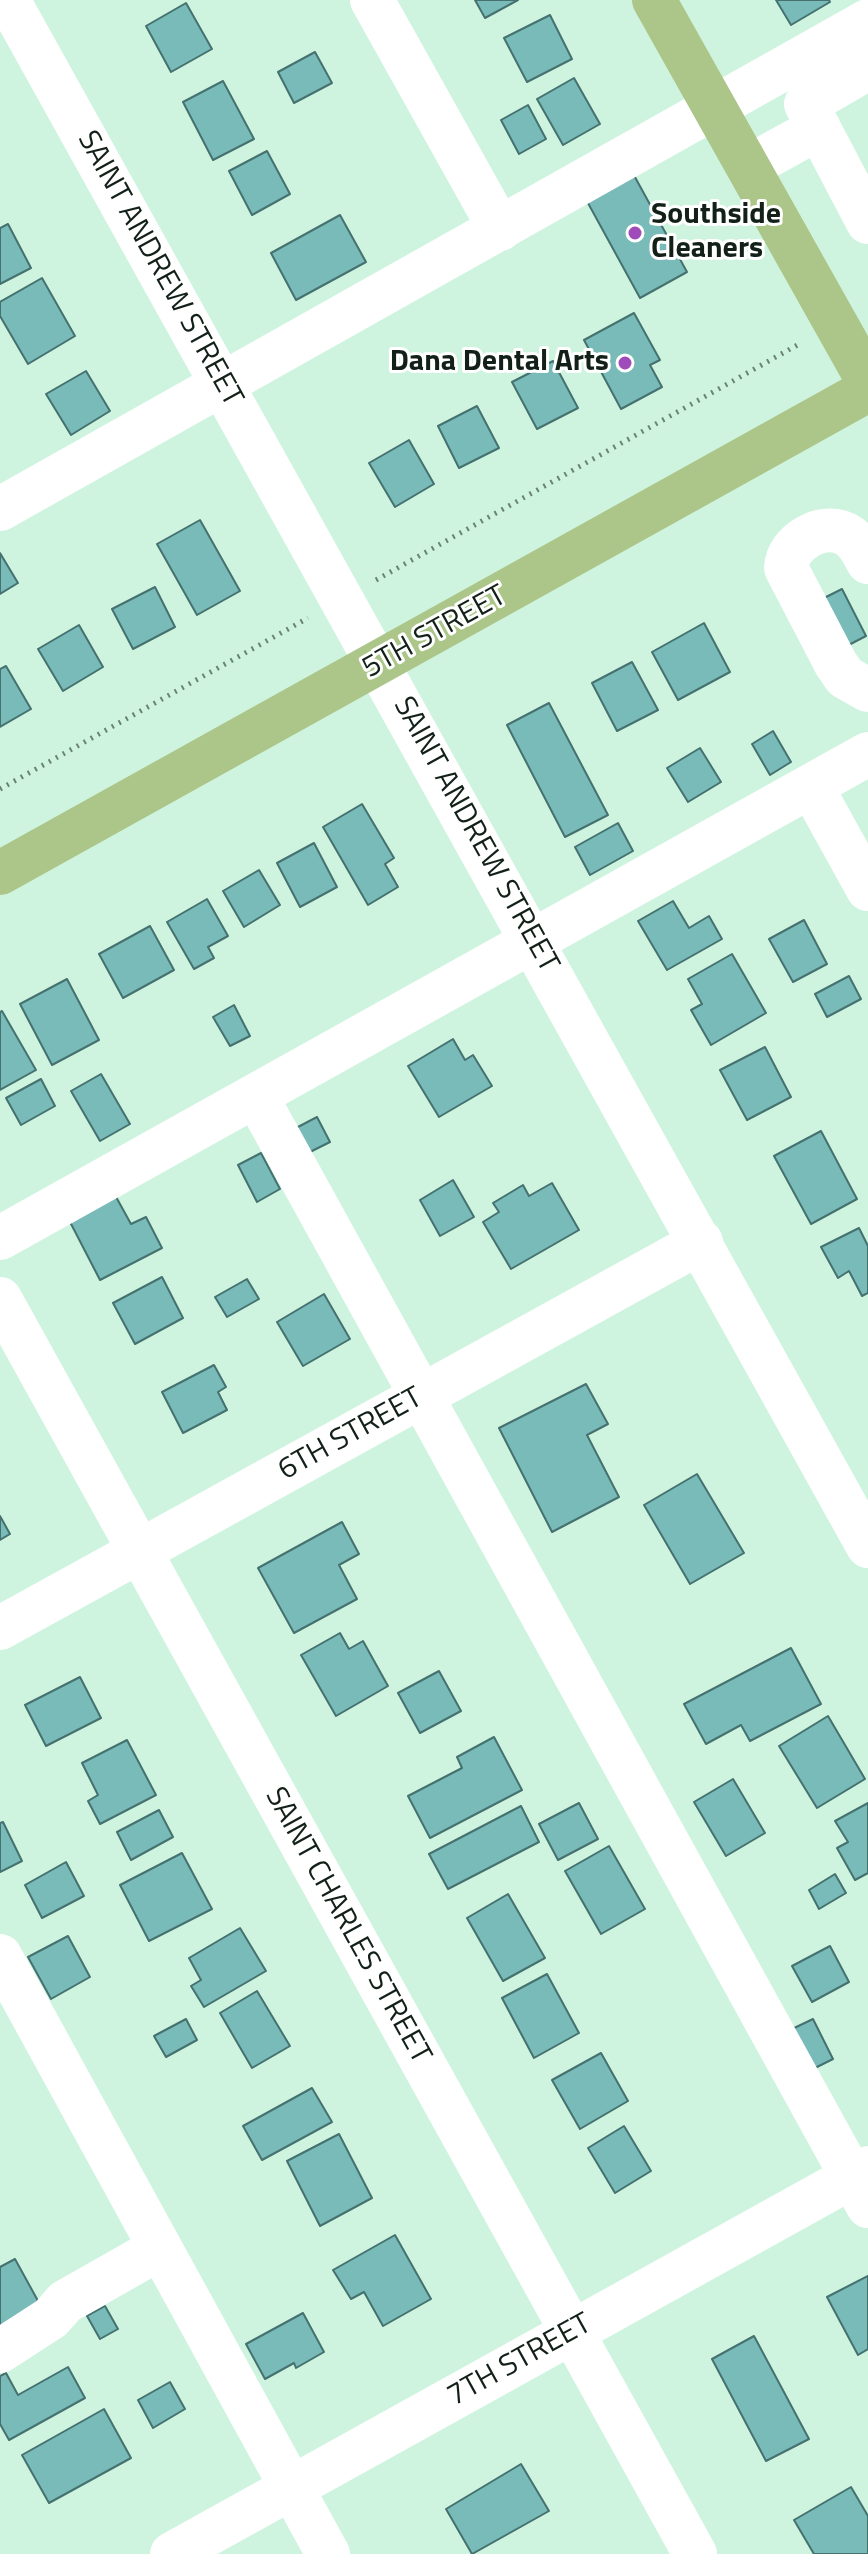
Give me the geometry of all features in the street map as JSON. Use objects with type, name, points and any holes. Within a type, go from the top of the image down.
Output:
[{"type":"main road","points":[[654,0],[868,381]]},
{"type":"main road","name":"5TH STREET","points":[[0,873],[868,390]]},
{"type":"street","name":"SAINT ANDREW STREET","points":[[8,0],[535,942],[868,1546]]},
{"type":"street","points":[[372,0],[500,229]]},
{"type":"street","points":[[0,509],[868,21]]},
{"type":"street","points":[[868,68],[806,104],[868,222]]},
{"type":"street","points":[[748,167],[819,128]]},
{"type":"street","points":[[868,562],[848,535],[832,531],[811,535],[797,544],[787,555],[786,568],[836,664],[845,677],[868,690]]},
{"type":"street","points":[[0,1238],[868,754]]},
{"type":"street","points":[[811,786],[868,889]]},
{"type":"street","points":[[256,1096],[863,2183]]},
{"type":"street","name":"6TH STREET","points":[[0,1628],[701,1242]]},
{"type":"street","name":"SAINT CHARLES STREET","points":[[0,1299],[695,2554]]},
{"type":"street","points":[[0,1956],[328,2554]]},
{"type":"street","name":"7TH STREET","points":[[172,2554],[572,2333],[863,2183]]},
{"type":"street","points":[[0,2351],[51,2318],[65,2302],[160,2248]]},
{"type":"path","points":[[0,789],[835,324]]},
{"type":"building","points":[[475,0],[518,0],[485,18]]},
{"type":"building","points":[[776,0],[829,0],[830,2],[791,25]]},
{"type":"building","points":[[186,3],[212,49],[171,72],[146,26]]},
{"type":"building","points":[[550,15],[572,59],[527,82],[504,38]]},
{"type":"building","points":[[315,52],[332,83],[294,103],[278,72]]},
{"type":"building","points":[[574,78],[600,124],[563,145],[537,99]]},
{"type":"building","points":[[223,81],[254,139],[213,160],[183,102]]},
{"type":"building","points":[[528,105],[546,139],[519,154],[501,120]]},
{"type":"building","points":[[267,151],[290,194],[252,215],[229,171]]},
{"type":"building","name":"Southside Cleaners","points":[[630,168],[687,272],[640,298],[583,194]]},
{"type":"building","points":[[340,215],[366,262],[296,300],[271,253]]},
{"type":"building","points":[[8,224],[31,268],[0,284],[0,228]]},
{"type":"building","points":[[42,278],[75,336],[28,364],[0,316],[0,302]]},
{"type":"building","name":"Dana Dental Arts","points":[[634,313],[660,360],[650,365],[662,387],[621,409],[584,340]]},
{"type":"building","points":[[553,361],[578,408],[537,429],[512,382]]},
{"type":"building","points":[[86,371],[110,411],[71,435],[46,394]]},
{"type":"building","points":[[477,406],[499,448],[459,468],[438,426]]},
{"type":"building","points":[[409,440],[434,484],[395,507],[369,463]]},
{"type":"building","points":[[200,520],[240,591],[197,615],[157,544]]},
{"type":"building","points":[[0,553],[18,583],[0,594]]},
{"type":"building","points":[[155,587],[175,627],[133,649],[112,609]]},
{"type":"building","points":[[842,589],[866,636],[841,649],[816,602]]},
{"type":"building","points":[[704,623],[730,672],[678,700],[652,652]]},
{"type":"building","points":[[79,625],[103,667],[63,691],[38,649]]},
{"type":"building","points":[[632,662],[658,710],[617,731],[592,683]]},
{"type":"building","points":[[6,666],[31,709],[0,727],[0,669]]},
{"type":"building","points":[[549,703],[608,815],[565,837],[507,725]]},
{"type":"building","points":[[773,731],[791,762],[770,775],[752,744]]},
{"type":"building","points":[[700,748],[721,782],[688,802],[667,768]]},
{"type":"building","points":[[362,804],[394,858],[385,864],[398,887],[368,905],[323,827]]},
{"type":"building","points":[[618,823],[633,851],[590,875],[575,847]]},
{"type":"building","points":[[314,843],[337,887],[300,907],[277,863]]},
{"type":"building","points":[[259,870],[280,905],[244,927],[223,891]]},
{"type":"building","points":[[207,899],[228,936],[208,947],[214,958],[194,969],[167,922]]},
{"type":"building","points":[[673,901],[689,928],[709,916],[722,939],[667,970],[638,921]]},
{"type":"building","points":[[804,920],[827,964],[793,982],[769,939]]},
{"type":"building","points":[[150,926],[174,970],[123,998],[99,954]]},
{"type":"building","points":[[732,954],[766,1013],[711,1045],[691,1010],[702,1004],[688,979]]},
{"type":"building","points":[[849,976],[861,999],[827,1017],[815,994]]},
{"type":"building","points":[[67,979],[99,1040],[52,1065],[20,1004]]},
{"type":"building","points":[[234,1005],[250,1036],[230,1046],[213,1017]]},
{"type":"building","points":[[0,1012],[36,1070],[0,1090]]},
{"type":"building","points":[[453,1039],[465,1060],[473,1055],[492,1086],[439,1117],[408,1066]]},
{"type":"building","points":[[765,1047],[791,1097],[747,1120],[720,1070]]},
{"type":"building","points":[[101,1074],[130,1124],[100,1141],[71,1091]]},
{"type":"building","points":[[41,1079],[55,1106],[21,1125],[6,1098]]},
{"type":"building","points":[[317,1117],[330,1142],[308,1153],[296,1128]]},
{"type":"building","points":[[821,1131],[857,1199],[811,1224],[774,1156]]},
{"type":"building","points":[[261,1153],[280,1189],[257,1202],[238,1165]]},
{"type":"building","points":[[453,1180],[474,1217],[440,1236],[420,1200]]},
{"type":"building","points":[[552,1183],[579,1230],[511,1269],[483,1222],[499,1212],[493,1203],[523,1185],[529,1196]]},
{"type":"building","points":[[115,1195],[131,1224],[146,1217],[162,1248],[100,1280],[69,1220]]},
{"type":"building","points":[[859,1228],[868,1246],[868,1293],[862,1296],[849,1271],[838,1278],[821,1247]]},
{"type":"building","points":[[162,1277],[183,1318],[135,1344],[113,1303]]},
{"type":"building","points":[[247,1279],[259,1299],[227,1317],[215,1297]]},
{"type":"building","points":[[324,1294],[350,1339],[303,1366],[277,1322]]},
{"type":"building","points":[[214,1365],[226,1387],[218,1392],[227,1410],[183,1433],[162,1392]]},
{"type":"building","points":[[586,1384],[608,1424],[587,1435],[619,1497],[552,1532],[499,1428]]},
{"type":"building","points":[[697,1474],[744,1553],[690,1584],[644,1505]]},
{"type":"building","points":[[0,1516],[10,1534],[0,1540]]},
{"type":"building","points":[[342,1522],[359,1554],[339,1565],[357,1599],[294,1633],[258,1568]]},
{"type":"building","points":[[340,1633],[349,1649],[363,1641],[388,1686],[336,1716],[301,1655]]},
{"type":"building","points":[[791,1648],[821,1704],[750,1741],[741,1725],[706,1744],[684,1704]]},
{"type":"building","points":[[439,1671],[461,1711],[420,1733],[398,1693]]},
{"type":"building","points":[[80,1677],[101,1718],[46,1746],[25,1705]]},
{"type":"building","points":[[828,1716],[865,1779],[817,1808],[779,1746]]},
{"type":"building","points":[[494,1737],[522,1790],[430,1838],[408,1796],[462,1768],[457,1757]]},
{"type":"building","points":[[127,1740],[156,1795],[100,1824],[88,1801],[98,1795],[82,1763]]},
{"type":"building","points":[[733,1779],[765,1833],[726,1856],[694,1802]]},
{"type":"building","points":[[579,1803],[598,1839],[558,1860],[539,1824]]},
{"type":"building","points":[[868,1803],[868,1873],[855,1880],[837,1848],[848,1842],[835,1821]]},
{"type":"building","points":[[521,1806],[539,1842],[448,1889],[429,1854]]},
{"type":"building","points":[[159,1810],[173,1837],[131,1860],[117,1832]]},
{"type":"building","points":[[3,1822],[22,1861],[0,1872],[0,1823]]},
{"type":"building","points":[[609,1846],[645,1909],[601,1934],[565,1871]]},
{"type":"building","points":[[182,1853],[212,1909],[149,1941],[120,1885]]},
{"type":"building","points":[[66,1862],[84,1896],[42,1918],[25,1885]]},
{"type":"building","points":[[835,1874],[846,1893],[819,1909],[809,1890]]},
{"type":"building","points":[[508,1894],[545,1958],[503,1981],[467,1918]]},
{"type":"building","points":[[240,1928],[266,1971],[204,2007],[191,1986],[201,1980],[189,1958]]},
{"type":"building","points":[[68,1936],[90,1977],[51,1999],[28,1957]]},
{"type":"building","points":[[830,1946],[849,1982],[812,2002],[792,1966]]},
{"type":"building","points":[[547,1974],[579,2033],[534,2058],[502,1998]]},
{"type":"building","points":[[257,1991],[290,2046],[252,2068],[220,2013]]},
{"type":"building","points":[[186,2019],[197,2040],[166,2057],[154,2036]]},
{"type":"building","points":[[813,2019],[833,2059],[811,2070],[790,2030]]},
{"type":"building","points":[[601,2053],[628,2101],[580,2129],[552,2080]]},
{"type":"building","points":[[312,2088],[332,2122],[262,2160],[243,2126]]},
{"type":"building","points":[[624,2126],[651,2171],[615,2193],[588,2148]]},
{"type":"building","points":[[339,2134],[372,2198],[320,2226],[287,2161]]},
{"type":"building","points":[[395,2235],[431,2299],[383,2326],[364,2292],[351,2299],[333,2270]]},
{"type":"building","points":[[15,2259],[43,2310],[0,2334],[0,2267]]},
{"type":"building","points":[[868,2276],[868,2349],[858,2355],[827,2297]]},
{"type":"building","points":[[105,2306],[118,2329],[100,2339],[87,2316]]},
{"type":"building","points":[[303,2313],[324,2352],[296,2368],[294,2363],[265,2379],[246,2344]]},
{"type":"building","points":[[754,2336],[809,2439],[766,2461],[712,2359]]},
{"type":"building","points":[[68,2367],[85,2398],[9,2440],[0,2424],[0,2376],[6,2373],[18,2395]]},
{"type":"building","points":[[170,2382],[185,2409],[153,2428],[138,2400]]},
{"type":"building","points":[[104,2409],[131,2458],[49,2503],[22,2455]]},
{"type":"building","points":[[521,2464],[549,2511],[472,2554],[446,2509]]},
{"type":"building","points":[[851,2487],[868,2516],[868,2554],[814,2554],[794,2520]]},
{"type":"place","name":"Southside Cleaners","points":[[635,233]]},
{"type":"place","name":"Dana Dental Arts","points":[[625,363]]}]
